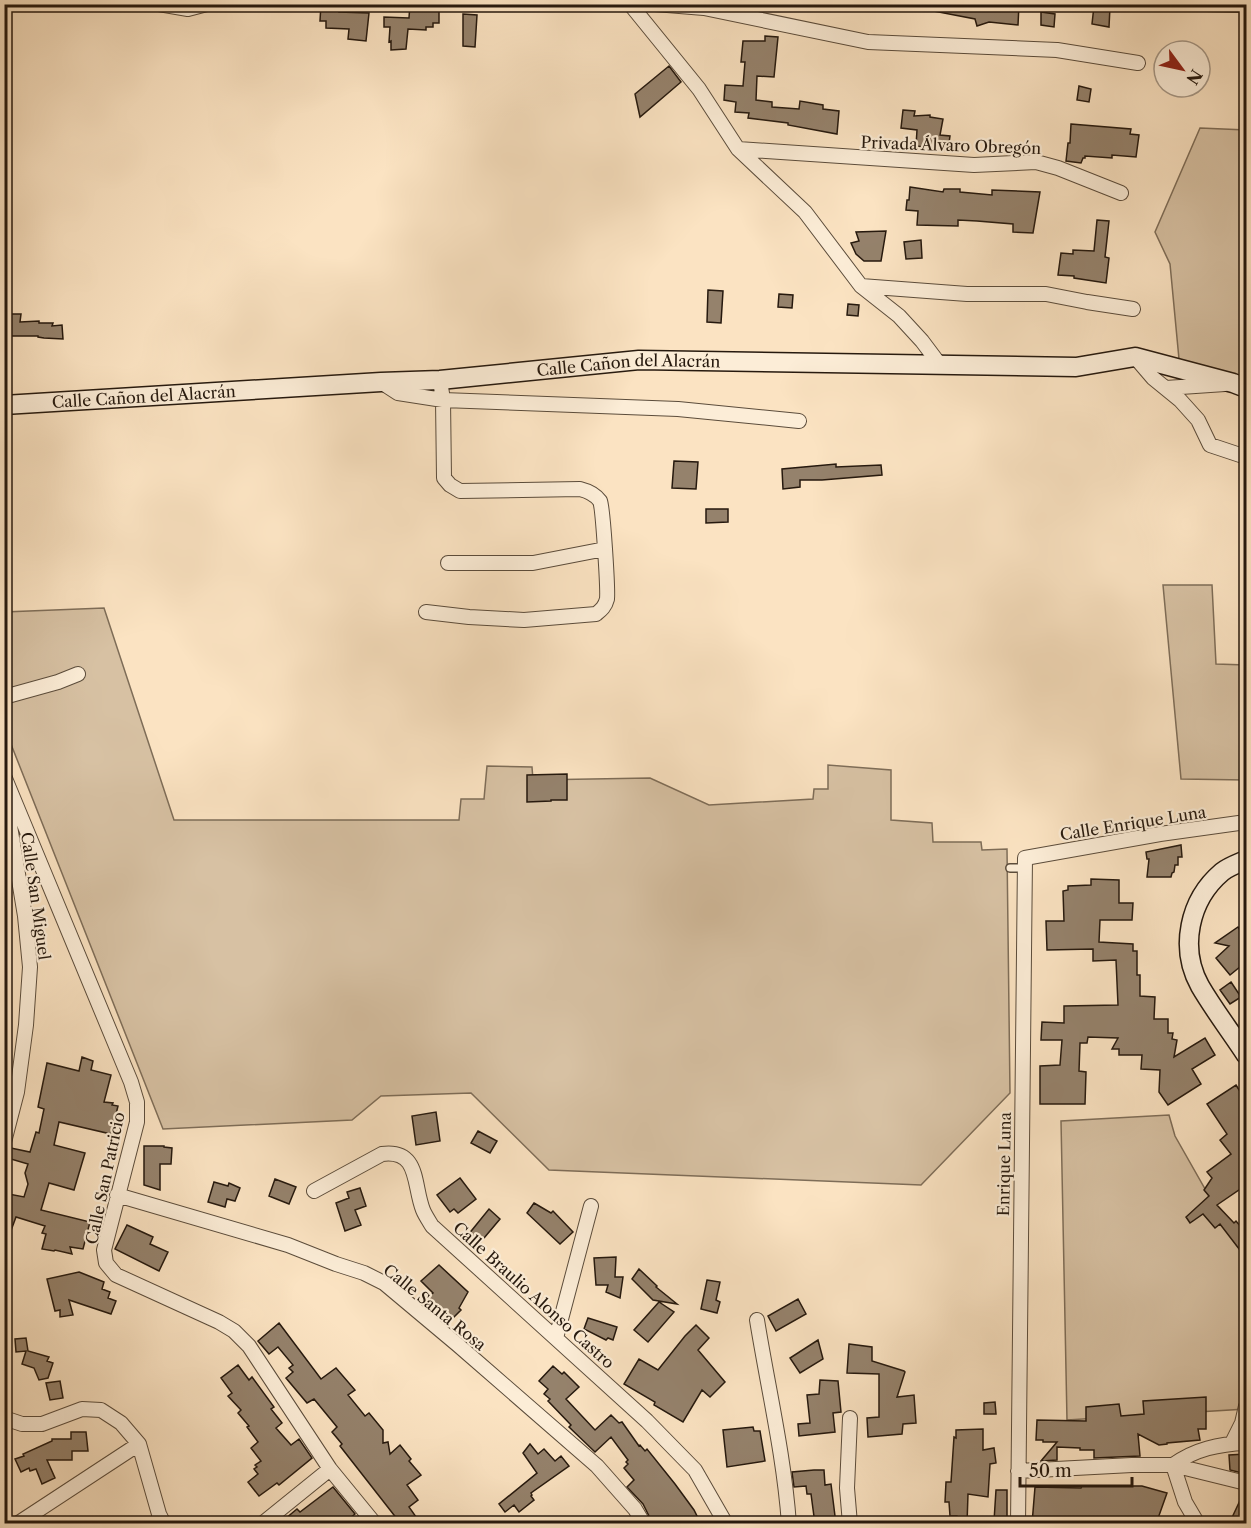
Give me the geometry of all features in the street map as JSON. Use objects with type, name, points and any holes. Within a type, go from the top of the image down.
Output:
[{"type":"main road","name":"Calle Cañon del Alacrán","points":[[4,405],[381,382],[440,381],[639,360],[1076,367],[1135,357],[1240,386]]},
{"type":"main road","points":[[1246,860],[1222,871],[1200,897],[1190,921],[1189,956],[1199,984],[1246,1055]]},
{"type":"street","points":[[159,4],[188,9],[207,4]]},
{"type":"street","points":[[630,4],[699,90],[738,149],[805,212],[861,286],[898,316],[922,341],[940,365]]},
{"type":"street","points":[[655,4],[704,8],[868,42],[1057,50],[1138,63]]},
{"type":"street","points":[[1205,4],[1246,5]]},
{"type":"street","name":"Privada Álvaro Obregón","points":[[738,149],[974,165],[1036,162],[1058,168],[1121,193]]},
{"type":"street","points":[[861,286],[967,294],[1046,294],[1133,309]]},
{"type":"street","points":[[1135,357],[1153,378],[1180,400],[1198,420],[1210,445],[1246,457]]},
{"type":"street","points":[[426,612],[524,621],[596,614],[607,600],[600,502],[590,492],[580,489],[460,491],[450,486],[444,478],[443,400],[440,381]]},
{"type":"street","points":[[381,382],[398,393],[443,400],[678,409],[799,421]]},
{"type":"street","points":[[1166,388],[1240,386]]},
{"type":"street","points":[[448,563],[533,562],[605,549]]},
{"type":"street","points":[[4,697],[78,674]]},
{"type":"street","name":"Calle San Patricio","points":[[4,776],[131,1082],[137,1102],[136,1122],[104,1250],[106,1263],[116,1275],[234,1331],[249,1346],[330,1469],[375,1524]]},
{"type":"street","name":"Calle San Miguel","points":[[4,1142],[17,1092],[26,1025],[30,967],[25,916],[10,826],[14,798]]},
{"type":"street","name":"Calle Enrique Luna","points":[[1020,865],[1160,834],[1246,822]]},
{"type":"street","name":"Enrique Luna","points":[[1018,1524],[1020,865]]},
{"type":"street","name":"Calle Braulio Alonso Castro","points":[[314,1191],[382,1154],[393,1153],[404,1156],[412,1168],[423,1211],[432,1226],[648,1420],[695,1470],[726,1524]]},
{"type":"street","name":"Calle Santa Rosa","points":[[117,1195],[288,1245],[364,1273],[384,1283],[597,1466],[635,1509],[644,1524]]},
{"type":"street","points":[[556,1338],[591,1206]]},
{"type":"street","points":[[757,1320],[768,1387],[774,1408],[789,1524]]},
{"type":"street","points":[[1232,1443],[1242,1423],[1246,1406]]},
{"type":"street","points":[[4,1418],[22,1424],[42,1424],[81,1409],[101,1410],[121,1423],[139,1444],[164,1524]]},
{"type":"street","points":[[850,1418],[847,1488],[850,1524]]},
{"type":"street","points":[[1173,1465],[1199,1450],[1232,1443],[1246,1443]]},
{"type":"street","points":[[17,1524],[139,1444]]},
{"type":"street","points":[[1018,1471],[1173,1465],[1246,1483]]},
{"type":"street","points":[[1173,1465],[1185,1502],[1198,1524]]},
{"type":"street","points":[[262,1524],[330,1469]]},
{"type":"shaded area","points":[[1200,128],[1246,130],[1246,388],[1179,359],[1170,264],[1155,232]]},
{"type":"shaded area","points":[[1163,585],[1212,585],[1216,664],[1246,665],[1246,780],[1181,779]]},
{"type":"shaded area","points":[[104,608],[174,820],[459,820],[461,799],[484,799],[487,766],[532,767],[533,780],[650,778],[709,805],[813,799],[814,789],[828,789],[828,765],[891,770],[891,820],[932,823],[933,842],[981,842],[982,850],[1007,849],[1010,1093],[921,1185],[549,1170],[471,1093],[381,1096],[352,1120],[163,1129],[5,729],[4,612]]},
{"type":"shaded area","points":[[1169,1115],[1175,1136],[1225,1224],[1246,1251],[1246,1409],[1067,1420],[1061,1121]]},
{"type":"building","points":[[321,4],[340,4],[339,12],[369,13],[366,41],[348,39],[349,29],[326,28],[326,21],[320,21]]},
{"type":"building","points":[[410,4],[428,4],[427,8],[439,8],[439,23],[433,23],[433,27],[426,27],[426,30],[408,29],[406,49],[391,50],[390,27],[384,27],[384,17],[409,18]]},
{"type":"building","points":[[933,4],[1019,4],[1018,25],[989,22],[977,26],[975,19],[933,11]]},
{"type":"building","points":[[1094,6],[1110,7],[1109,27],[1092,24]]},
{"type":"building","points":[[1041,12],[1055,14],[1054,27],[1041,25]]},
{"type":"building","points":[[463,14],[477,15],[475,47],[463,46]]},
{"type":"building","points":[[765,36],[778,37],[774,77],[757,76],[756,100],[772,102],[772,107],[799,109],[800,101],[823,105],[823,109],[839,111],[837,134],[788,125],[788,123],[748,118],[749,113],[735,112],[736,102],[724,100],[725,85],[743,86],[745,62],[741,62],[743,41],[765,41]]},
{"type":"building","points":[[669,66],[681,82],[640,117],[635,94]]},
{"type":"building","points":[[1079,86],[1091,89],[1089,102],[1077,100]]},
{"type":"building","points":[[903,110],[915,111],[914,116],[930,115],[930,117],[943,119],[940,135],[950,136],[948,150],[916,146],[917,130],[901,128]]},
{"type":"building","points":[[1071,124],[1131,129],[1130,134],[1139,135],[1136,157],[1085,156],[1081,163],[1066,161]]},
{"type":"building","points":[[910,187],[943,192],[944,189],[960,189],[960,192],[992,195],[992,190],[1040,192],[1033,233],[1013,232],[1013,224],[977,221],[958,220],[958,226],[917,225],[918,211],[906,210]]},
{"type":"building","points":[[1097,220],[1109,221],[1105,257],[1109,258],[1106,283],[1058,275],[1061,253],[1073,254],[1073,250],[1094,251]]},
{"type":"building","points":[[886,231],[881,261],[864,261],[856,254],[851,243],[859,241],[856,232]]},
{"type":"building","points":[[921,240],[922,258],[906,259],[904,242]]},
{"type":"building","points":[[708,290],[723,291],[721,323],[707,322]]},
{"type":"building","points":[[779,294],[793,295],[792,308],[778,307]]},
{"type":"building","points":[[848,304],[859,305],[858,316],[847,315]]},
{"type":"building","points":[[4,314],[21,314],[20,322],[39,321],[39,323],[53,323],[52,326],[62,325],[63,339],[4,336]]},
{"type":"building","points":[[674,461],[698,462],[696,489],[672,488]]},
{"type":"building","points":[[836,464],[836,467],[881,465],[882,475],[800,480],[800,487],[783,489],[782,469]]},
{"type":"building","points":[[706,509],[728,509],[728,522],[706,523]]},
{"type":"building","points":[[567,774],[567,800],[527,802],[527,775]]},
{"type":"building","points":[[1181,845],[1182,857],[1178,857],[1178,865],[1175,865],[1171,877],[1147,877],[1149,859],[1147,859],[1146,852]]},
{"type":"building","points":[[1091,879],[1119,880],[1119,903],[1133,903],[1132,920],[1100,920],[1099,942],[1133,944],[1133,951],[1137,951],[1140,996],[1155,997],[1154,1019],[1168,1019],[1168,1033],[1173,1033],[1172,1039],[1177,1040],[1174,1057],[1205,1038],[1215,1055],[1192,1069],[1201,1084],[1168,1105],[1159,1092],[1160,1070],[1141,1069],[1142,1055],[1119,1055],[1119,1049],[1112,1049],[1118,1038],[1088,1037],[1087,1043],[1080,1043],[1079,1071],[1086,1072],[1085,1104],[1040,1104],[1040,1066],[1060,1065],[1062,1040],[1041,1040],[1042,1022],[1064,1023],[1064,1006],[1118,1005],[1116,960],[1093,961],[1093,949],[1047,950],[1046,921],[1064,921],[1063,891],[1068,890],[1068,886],[1091,885]]},
{"type":"building","points":[[1238,927],[1243,934],[1246,931],[1246,962],[1230,975],[1216,958],[1229,946],[1215,943]]},
{"type":"building","points":[[1231,982],[1241,997],[1230,1004],[1220,990]]},
{"type":"building","points":[[82,1057],[93,1061],[91,1070],[111,1075],[104,1102],[118,1106],[111,1134],[59,1122],[54,1145],[85,1153],[74,1190],[49,1183],[41,1210],[90,1222],[83,1249],[70,1247],[72,1254],[42,1249],[46,1234],[42,1233],[45,1226],[16,1217],[6,1244],[4,1244],[4,1207],[9,1194],[24,1197],[28,1184],[25,1173],[28,1164],[4,1157],[4,1151],[11,1148],[30,1152],[36,1132],[39,1133],[44,1109],[38,1107],[47,1063],[79,1071]]},
{"type":"building","points":[[1236,1085],[1246,1101],[1246,1185],[1217,1205],[1234,1223],[1236,1221],[1241,1227],[1246,1222],[1246,1258],[1220,1224],[1215,1228],[1203,1214],[1190,1223],[1186,1217],[1209,1196],[1204,1190],[1212,1178],[1207,1172],[1231,1154],[1220,1140],[1227,1134],[1207,1104]]},
{"type":"building","points":[[436,1112],[440,1141],[416,1145],[412,1116]]},
{"type":"building","points":[[478,1131],[497,1141],[490,1153],[471,1143]]},
{"type":"building","points":[[144,1146],[172,1148],[171,1164],[160,1164],[160,1190],[144,1185]]},
{"type":"building","points":[[460,1178],[476,1199],[458,1213],[454,1209],[450,1212],[437,1195]]},
{"type":"building","points":[[275,1179],[296,1187],[289,1204],[269,1196]]},
{"type":"building","points":[[214,1182],[228,1186],[229,1183],[240,1188],[235,1201],[227,1199],[225,1207],[208,1202]]},
{"type":"building","points":[[360,1188],[366,1206],[355,1210],[361,1225],[345,1231],[336,1203],[349,1198],[347,1192]]},
{"type":"building","points":[[534,1203],[551,1213],[553,1211],[573,1232],[560,1244],[527,1213]]},
{"type":"building","points":[[489,1209],[500,1219],[479,1244],[468,1235]]},
{"type":"building","points":[[127,1225],[153,1237],[150,1244],[168,1252],[159,1271],[115,1249]]},
{"type":"building","points":[[616,1257],[615,1277],[623,1277],[620,1298],[606,1292],[608,1285],[596,1285],[594,1258]]},
{"type":"building","points":[[439,1265],[468,1292],[459,1308],[461,1310],[447,1324],[423,1301],[433,1293],[421,1281]]},
{"type":"building","points":[[639,1269],[677,1304],[653,1300],[632,1279]]},
{"type":"building","points":[[79,1272],[104,1282],[102,1289],[110,1292],[108,1298],[116,1301],[111,1314],[69,1300],[73,1315],[60,1317],[60,1310],[55,1311],[47,1279]]},
{"type":"building","points":[[707,1280],[720,1282],[716,1300],[720,1302],[717,1313],[701,1309]]},
{"type":"building","points":[[798,1299],[806,1314],[776,1331],[768,1316]]},
{"type":"building","points":[[659,1302],[674,1312],[648,1342],[634,1330]]},
{"type":"building","points":[[588,1318],[617,1327],[613,1340],[608,1338],[606,1340],[584,1329]]},
{"type":"building","points":[[279,1323],[321,1379],[336,1368],[355,1390],[348,1395],[365,1416],[369,1413],[383,1430],[383,1443],[388,1442],[390,1454],[400,1445],[411,1459],[409,1461],[421,1475],[407,1485],[418,1500],[409,1507],[421,1524],[401,1524],[340,1446],[342,1444],[332,1432],[337,1427],[314,1399],[307,1403],[286,1378],[293,1372],[289,1368],[293,1365],[278,1347],[269,1354],[258,1341]]},
{"type":"building","points":[[696,1325],[709,1338],[698,1350],[725,1382],[710,1397],[702,1390],[683,1422],[624,1384],[639,1359],[658,1370]]},
{"type":"building","points":[[26,1338],[28,1351],[49,1357],[47,1361],[53,1363],[48,1378],[39,1380],[34,1368],[22,1364],[26,1351],[16,1352],[15,1339]]},
{"type":"building","points":[[818,1340],[823,1359],[800,1373],[790,1358]]},
{"type":"building","points":[[849,1344],[872,1347],[872,1361],[905,1372],[897,1397],[914,1395],[916,1423],[903,1424],[902,1434],[868,1437],[867,1418],[879,1417],[879,1374],[847,1373]]},
{"type":"building","points":[[238,1365],[249,1380],[252,1377],[274,1407],[271,1409],[282,1423],[276,1428],[291,1445],[299,1439],[312,1458],[279,1485],[277,1483],[259,1496],[248,1482],[258,1474],[254,1469],[257,1467],[255,1465],[261,1461],[251,1448],[258,1442],[238,1413],[241,1410],[228,1396],[232,1393],[221,1378]]},
{"type":"building","points":[[553,1366],[562,1374],[564,1372],[579,1387],[566,1399],[595,1430],[611,1415],[619,1423],[622,1422],[639,1446],[645,1451],[647,1449],[675,1484],[701,1524],[653,1524],[643,1504],[627,1487],[634,1480],[624,1468],[628,1460],[611,1437],[595,1452],[569,1427],[571,1425],[548,1401],[550,1399],[544,1394],[548,1389],[539,1381]]},
{"type":"building","points":[[820,1380],[838,1381],[841,1412],[833,1413],[835,1432],[799,1436],[798,1424],[810,1423],[807,1395],[819,1394]]},
{"type":"building","points":[[60,1381],[63,1398],[50,1400],[46,1383]]},
{"type":"building","points":[[1206,1397],[1206,1429],[1198,1429],[1200,1440],[1159,1445],[1138,1434],[1140,1456],[1094,1458],[1094,1450],[1057,1447],[1057,1460],[1041,1461],[1057,1442],[1036,1440],[1037,1420],[1086,1421],[1086,1407],[1119,1404],[1121,1416],[1144,1414],[1143,1401]]},
{"type":"building","points":[[995,1402],[996,1414],[984,1414],[984,1403]]},
{"type":"building","points":[[753,1427],[754,1431],[760,1431],[765,1461],[727,1467],[723,1430]]},
{"type":"building","points":[[983,1429],[983,1450],[994,1448],[996,1463],[990,1464],[988,1497],[968,1494],[967,1524],[959,1524],[957,1516],[950,1516],[949,1502],[945,1502],[946,1482],[951,1482],[954,1437],[956,1438],[956,1430]]},
{"type":"building","points":[[71,1432],[86,1432],[88,1451],[72,1451],[72,1460],[47,1460],[55,1478],[42,1484],[36,1469],[30,1471],[29,1468],[21,1472],[15,1459],[52,1439],[71,1439]]},
{"type":"building","points":[[530,1444],[538,1454],[544,1449],[555,1461],[561,1456],[569,1466],[531,1493],[534,1500],[519,1512],[514,1505],[505,1512],[499,1504],[537,1473],[523,1453]]},
{"type":"building","points":[[1246,1454],[1246,1474],[1230,1470],[1229,1455]]},
{"type":"building","points":[[824,1470],[825,1485],[831,1484],[836,1524],[815,1524],[811,1494],[807,1494],[806,1486],[794,1487],[792,1472]]},
{"type":"building","points":[[1082,1486],[1142,1486],[1167,1493],[1156,1524],[1032,1524],[1035,1487],[1081,1488]]},
{"type":"building","points":[[333,1487],[355,1514],[343,1524],[279,1524],[297,1509],[300,1512]]},
{"type":"building","points":[[996,1490],[1007,1490],[1007,1521],[994,1521]]},
{"type":"building","points":[[1246,1492],[1246,1524],[1229,1524]]}]
